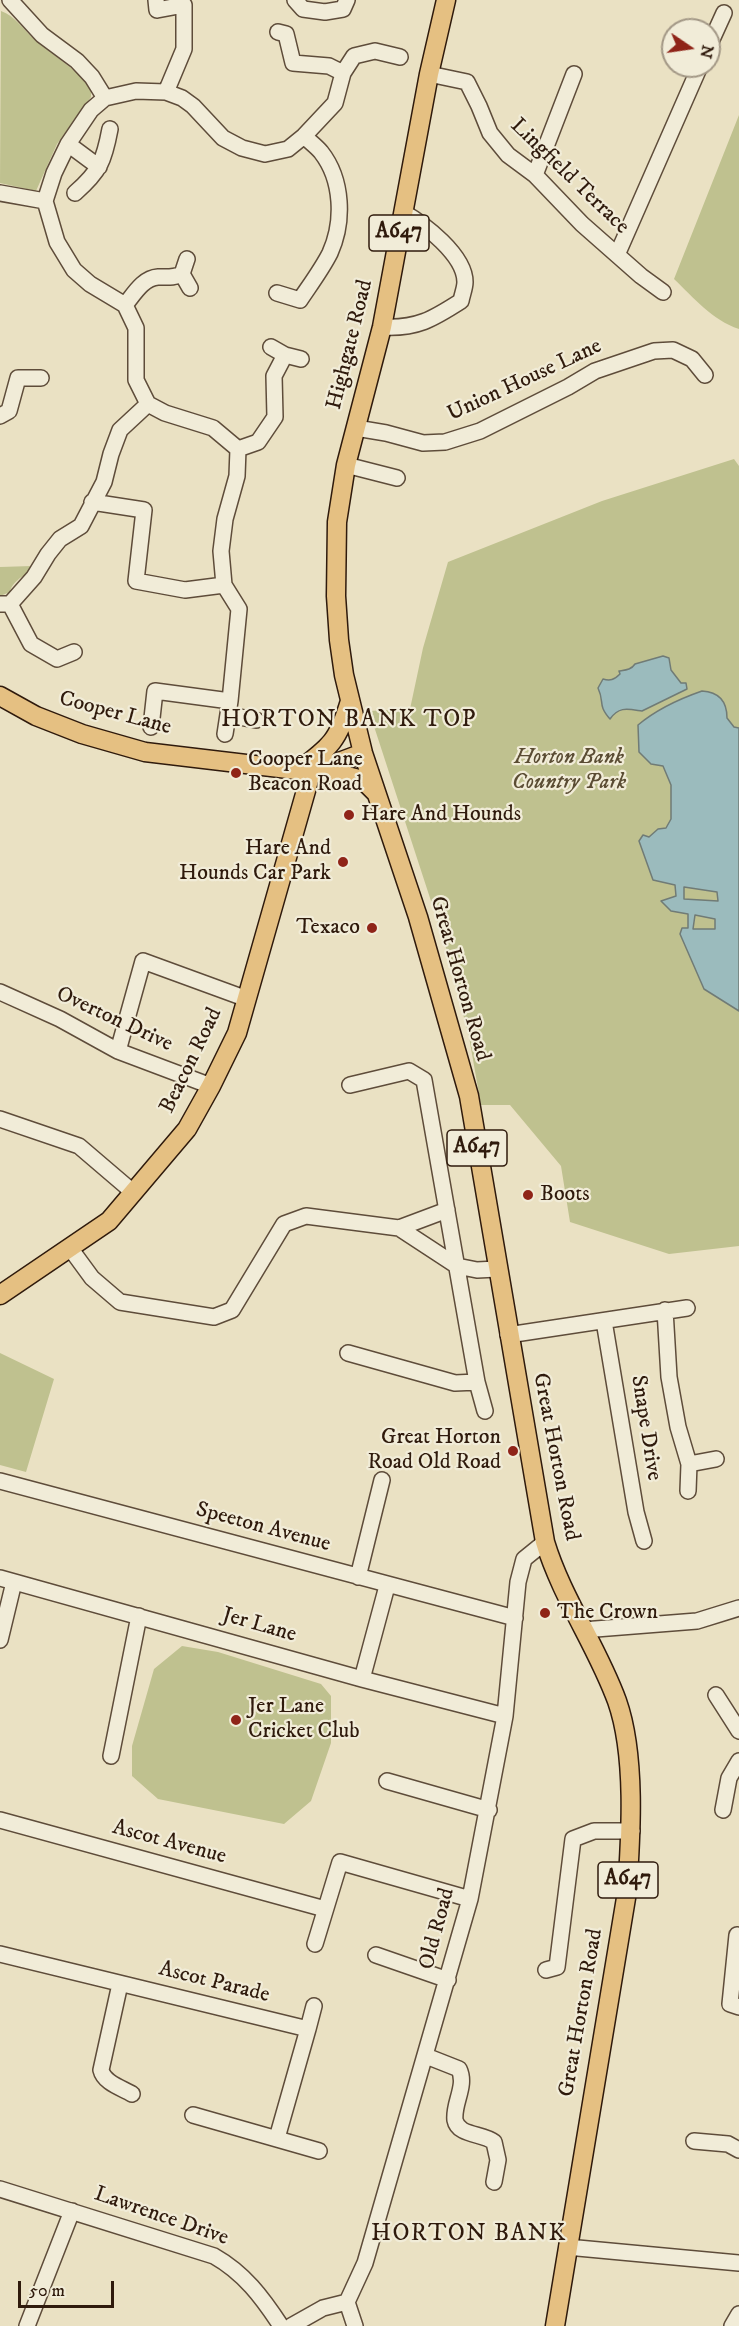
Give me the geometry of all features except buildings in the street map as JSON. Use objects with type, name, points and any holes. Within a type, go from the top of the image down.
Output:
[{"type":"main road","name":"Highgate Road","points":[[336,596],[337,522],[346,465],[382,327],[429,74],[447,0]]},
{"type":"main road","name":"Great Horton Road","points":[[336,596],[344,675],[363,753],[418,917],[469,1096],[545,1542],[553,1571],[617,1702],[626,1737],[632,1832],[627,1892],[555,2326]]},
{"type":"main road","name":"Cooper Lane","points":[[0,696],[36,716],[82,734],[145,752],[304,772],[363,753]]},
{"type":"main road","points":[[304,772],[333,742],[342,728],[350,701]]},
{"type":"main road","points":[[304,772],[347,776],[363,780],[376,793]]},
{"type":"main road","name":"Beacon Road","points":[[0,1295],[109,1221],[187,1129],[237,1033],[304,772]]},
{"type":"street","points":[[10,0],[42,35],[77,61],[92,77],[105,98]]},
{"type":"street","points":[[156,0],[157,10],[186,3],[184,49],[166,92]]},
{"type":"street","points":[[295,0],[303,9],[326,12],[343,9],[347,0]]},
{"type":"street","points":[[721,20],[724,13]]},
{"type":"street","points":[[287,31],[293,63],[329,66],[343,73]]},
{"type":"street","points":[[238,449],[213,428],[165,413],[148,404],[136,380],[136,328],[126,305],[90,284],[74,270],[57,242],[45,201],[54,173],[68,144],[91,110],[105,98],[136,91],[166,92],[182,98],[193,106],[223,138],[242,148],[265,154],[288,149],[304,136],[335,103],[343,73],[354,56],[375,51],[400,57]]},
{"type":"street","name":"Lingfield Terrace","points":[[429,74],[467,82],[490,133],[508,155],[535,175],[582,224],[663,292]]},
{"type":"street","points":[[535,175],[574,74]]},
{"type":"street","points":[[617,255],[695,78]]},
{"type":"street","points":[[75,194],[91,179],[104,158],[111,129]]},
{"type":"street","points":[[277,293],[303,305],[329,255],[336,237],[340,215],[337,188],[331,171],[321,152],[304,136]]},
{"type":"street","points":[[68,144],[99,167]]},
{"type":"street","points":[[1,196],[45,201]]},
{"type":"street","points":[[382,327],[414,326],[440,315],[461,301],[465,281],[459,265],[445,244],[423,224],[403,212]]},
{"type":"street","points":[[126,305],[142,284],[156,277],[186,281],[187,259]]},
{"type":"street","points":[[271,347],[285,355],[301,359]]},
{"type":"street","name":"Union House Lane","points":[[356,428],[423,443],[445,442],[480,431],[595,371],[654,351],[673,350],[692,359],[705,375]]},
{"type":"street","points":[[238,449],[258,442],[275,417],[274,376],[285,355]]},
{"type":"street","points":[[0,416],[9,411],[15,372],[42,378]]},
{"type":"street","points":[[74,652],[57,659],[31,644],[5,604],[34,577],[60,539],[81,526],[104,482],[120,430],[148,404]]},
{"type":"street","points":[[225,734],[239,609],[224,585],[221,551],[225,519],[237,476],[238,449]]},
{"type":"street","points":[[346,465],[398,478]]},
{"type":"street","points":[[92,502],[144,510],[136,581],[185,590],[224,585]]},
{"type":"street","points":[[151,726],[155,691],[229,708],[256,720]]},
{"type":"street","points":[[118,1051],[143,961],[247,999]]},
{"type":"street","name":"Overton Drive","points":[[0,992],[60,1019],[118,1051],[211,1086]]},
{"type":"street","points":[[350,1085],[409,1071],[424,1080],[477,1382],[485,1411]]},
{"type":"street","points":[[0,1119],[79,1146],[134,1193]]},
{"type":"street","points":[[399,1228],[447,1210]]},
{"type":"street","points":[[70,1248],[92,1278],[120,1302],[214,1317],[232,1311],[284,1224],[306,1216],[399,1228],[457,1266],[477,1270],[497,1269]]},
{"type":"street","points":[[508,1335],[687,1308]]},
{"type":"street","name":"Snape Drive","points":[[665,1310],[669,1377],[678,1426],[689,1464],[688,1491]]},
{"type":"street","name":"Snape Drive","points":[[604,1321],[636,1512],[644,1541]]},
{"type":"street","points":[[348,1353],[455,1383],[477,1382]]},
{"type":"street","name":"Snape Drive","points":[[689,1464],[716,1459]]},
{"type":"street","name":"Speeton Avenue","points":[[0,1480],[387,1586],[515,1618]]},
{"type":"street","points":[[358,1577],[382,1480]]},
{"type":"street","name":"Old Road","points":[[347,2302],[365,2263],[387,2180],[426,2056],[470,1899],[489,1810],[505,1716],[518,1582],[524,1559],[545,1542]]},
{"type":"street","points":[[0,1640],[7,1580]]},
{"type":"street","name":"Jer Lane","points":[[7,1580],[362,1679],[505,1716]]},
{"type":"street","points":[[362,1679],[387,1586]]},
{"type":"street","points":[[583,1630],[698,1621],[739,1608]]},
{"type":"street","points":[[111,1756],[139,1616]]},
{"type":"street","points":[[716,1695],[739,1731]]},
{"type":"street","points":[[723,1810],[729,1778],[739,1761]]},
{"type":"street","points":[[387,1781],[489,1810]]},
{"type":"street","name":"Ascot Avenue","points":[[0,1820],[325,1909]]},
{"type":"street","points":[[546,1970],[557,1967],[573,1839],[594,1831],[632,1832]]},
{"type":"street","points":[[315,1944],[340,1862],[470,1899]]},
{"type":"street","points":[[737,1935],[730,2004],[739,2007]]},
{"type":"street","name":"Ascot Parade","points":[[0,1954],[308,2029]]},
{"type":"street","points":[[376,1955],[448,1980]]},
{"type":"street","points":[[120,1984],[101,2070],[102,2076],[107,2080],[132,2094]]},
{"type":"street","points":[[277,2138],[314,2006]]},
{"type":"street","points":[[426,2056],[459,2069],[461,2086],[455,2116],[456,2122],[462,2130],[486,2137],[494,2142],[498,2160],[494,2182]]},
{"type":"street","points":[[193,2115],[319,2151]]},
{"type":"street","points":[[694,2141],[728,2144],[739,2150]]},
{"type":"street","name":"Lawrence Drive","points":[[0,2189],[192,2248],[220,2259],[239,2271],[262,2296],[281,2326]]},
{"type":"street","points":[[27,2326],[72,2211]]},
{"type":"street","points":[[567,2247],[739,2263]]},
{"type":"street","points":[[291,2326],[323,2308],[347,2302],[355,2326]]},
{"type":"street","points":[[732,2326],[739,2314]]},
{"type":"green space","points":[[1,11],[15,19],[34,39],[71,68],[91,89],[91,97],[57,144],[36,191],[0,183]]},
{"type":"green space","points":[[739,115],[739,329],[712,314],[674,279]]},
{"type":"green space","name":"Horton Bank Country Park","points":[[734,459],[739,466],[739,1246],[669,1254],[570,1222],[561,1166],[510,1105],[481,1105],[469,1037],[445,944],[369,711],[410,709],[423,648],[448,562],[602,501]]},
{"type":"green space","points":[[32,566],[31,573],[18,580],[10,592],[0,596],[0,567]]},
{"type":"green space","points":[[0,1353],[54,1379],[26,1472],[0,1465]]},
{"type":"green space","name":"Jer Lane Cricket Club","points":[[182,1646],[218,1652],[321,1684],[331,1696],[331,1743],[311,1801],[284,1824],[158,1799],[132,1776],[132,1746],[154,1669]]},
{"type":"water","points":[[663,656],[669,658],[671,670],[681,683],[686,683],[687,689],[642,711],[620,710],[610,719],[602,707],[598,688],[603,679],[612,680],[620,674],[619,671]]},
{"type":"water","points":[[702,691],[713,693],[721,699],[727,718],[734,727],[739,728],[739,1011],[704,989],[680,934],[682,928],[688,928],[688,914],[671,911],[661,901],[676,896],[675,885],[653,880],[639,841],[643,835],[649,837],[658,829],[666,828],[671,819],[671,785],[663,766],[651,764],[639,752],[638,725],[661,709]],"holes":[[[684,887],[717,892],[718,901],[684,899]],[[695,915],[715,919],[715,929],[693,929]]]},
{"type":"place","name":"Cooper Lane Beacon Road","points":[[236,773]]},
{"type":"place","name":"Hare And Hounds","points":[[349,815]]},
{"type":"place","name":"Hare And Hounds Car Park","points":[[343,862]]},
{"type":"place","name":"Texaco","points":[[372,928]]},
{"type":"place","name":"Boots","points":[[528,1195]]},
{"type":"place","name":"Great Horton Road Old Road","points":[[513,1451]]},
{"type":"place","name":"The Crown","points":[[545,1613]]},
{"type":"place","name":"Jer Lane Cricket Club","points":[[236,1720]]},
{"type":"district","name":"HORTON BANK TOP","points":[[349,721]]},
{"type":"district","name":"HORTON BANK","points":[[469,2235]]}]
